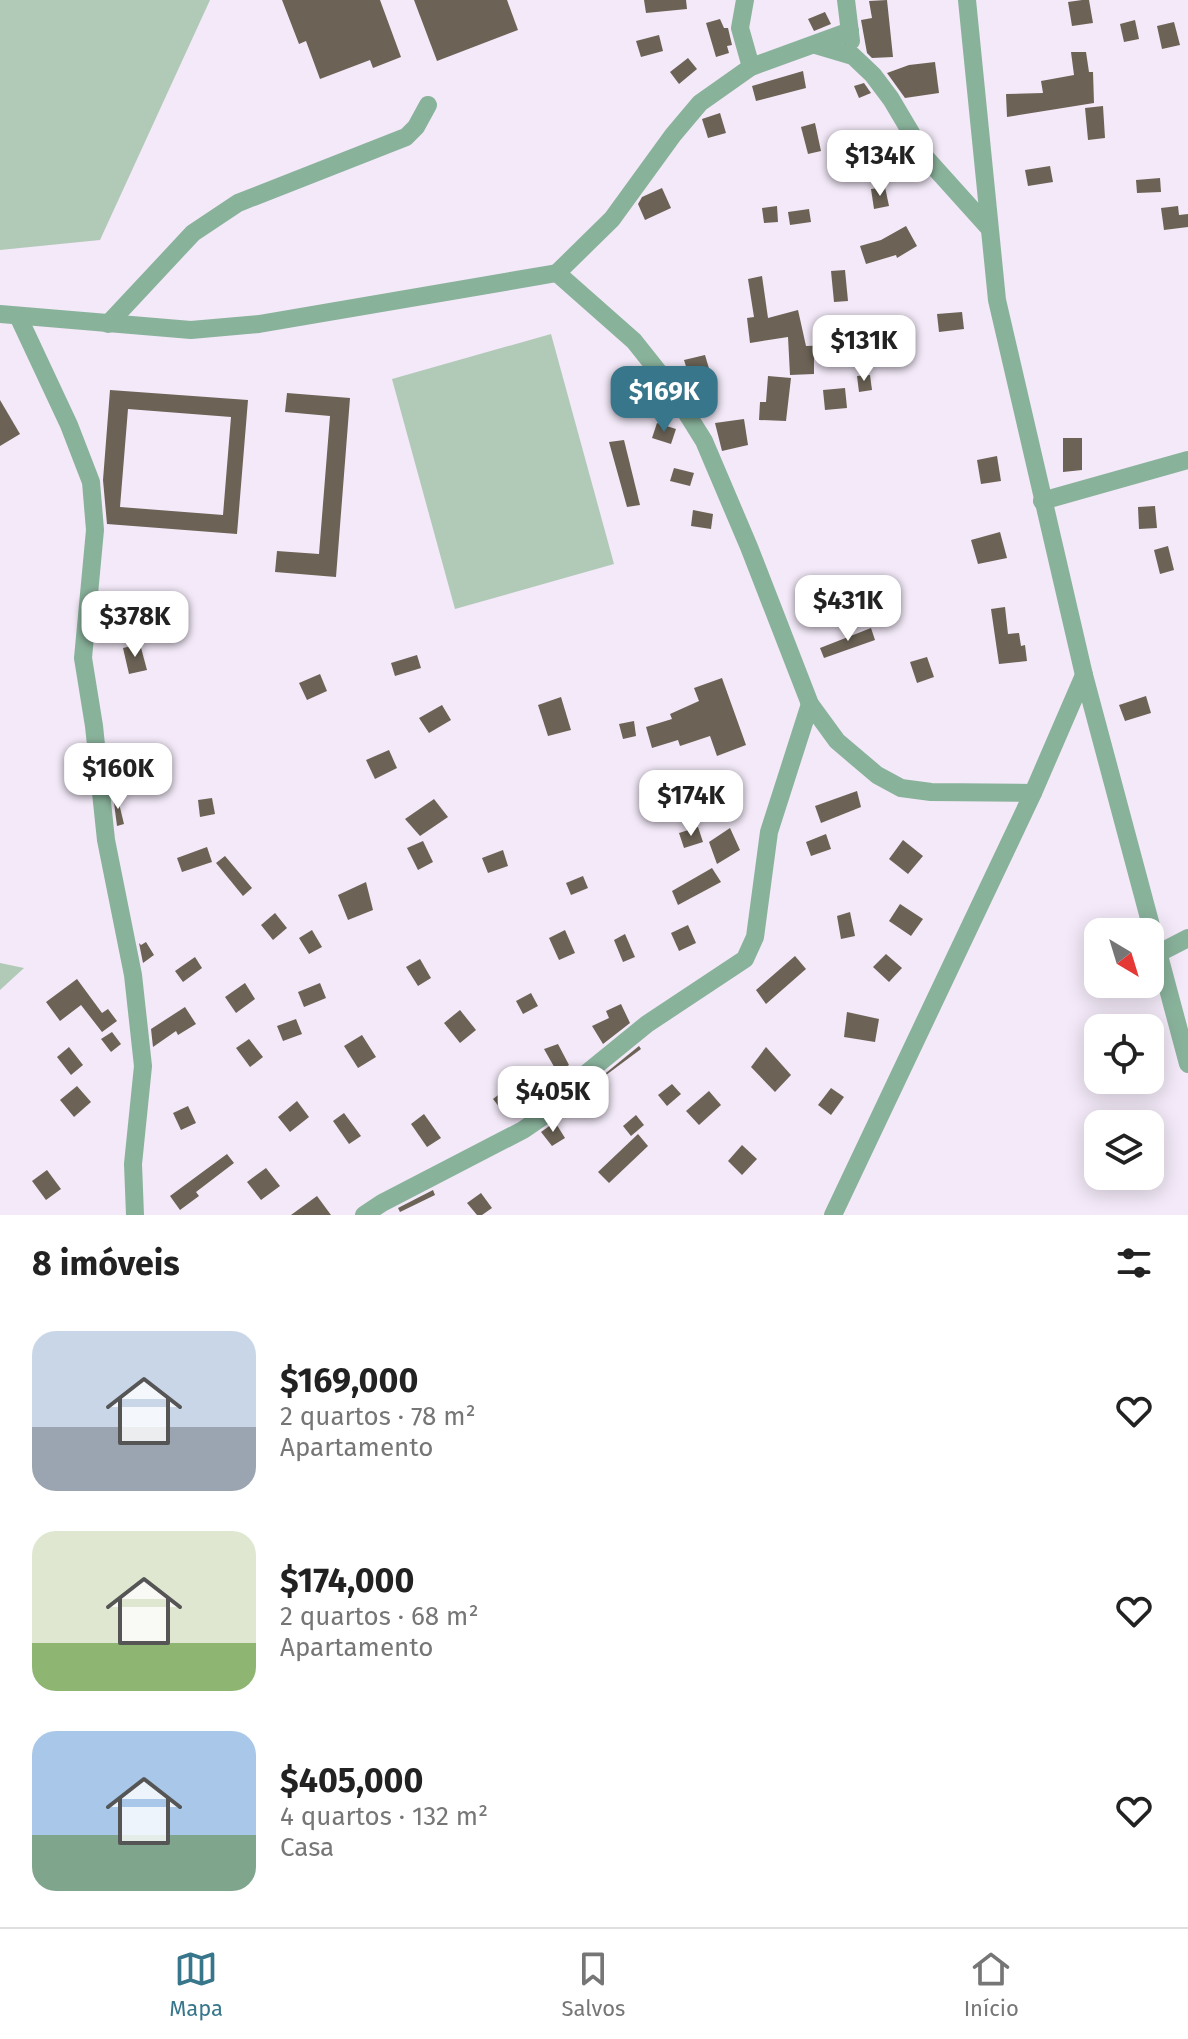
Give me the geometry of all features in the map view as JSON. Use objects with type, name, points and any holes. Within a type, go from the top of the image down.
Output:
[{"type":"street","points":[[745,0],[740,28],[751,67]]},
{"type":"street","points":[[846,0],[853,56]]},
{"type":"street","points":[[967,0],[997,300],[1084,675],[1150,918]]},
{"type":"street","points":[[9,315],[191,330],[259,324],[557,273],[612,219],[700,103],[751,67],[850,31]]},
{"type":"street","points":[[816,45],[853,56],[873,75],[926,158],[989,228]]},
{"type":"street","points":[[108,324],[193,233],[238,203],[406,137],[416,127],[428,105]]},
{"type":"street","points":[[557,273],[634,341],[669,385],[704,441],[810,704],[837,741],[877,775],[901,788],[931,792],[1033,793]]},
{"type":"street","points":[[9,315],[69,425],[91,482],[95,530],[83,658],[106,840],[133,975],[143,1066],[133,1164],[135,1215]]},
{"type":"street","points":[[1042,501],[1188,460]]},
{"type":"street","points":[[833,1215],[1033,793],[1084,675]]},
{"type":"street","points":[[364,1215],[523,1130],[561,1104],[588,1072],[647,1024],[745,959],[755,937],[769,832],[810,704]]},
{"type":"street","points":[[1164,950],[1188,938]]},
{"type":"street","points":[[1164,972],[1188,1064]]},
{"type":"green space","points":[[0,0],[210,0],[100,240],[0,250]]},
{"type":"green space","points":[[551,334],[614,564],[455,609],[392,379]]},
{"type":"green space","points":[[0,963],[24,968],[0,990]]},
{"type":"building","points":[[282,0],[380,0],[401,57],[373,68],[370,60],[320,79],[306,41],[299,44]]},
{"type":"building","points":[[414,0],[507,0],[518,30],[437,61]]},
{"type":"building","points":[[644,0],[686,0],[687,9],[646,13]]},
{"type":"building","points":[[887,0],[893,57],[872,58],[867,53],[861,20],[872,18],[869,1]]},
{"type":"building","points":[[1089,0],[1093,23],[1072,26],[1068,2]]},
{"type":"building","points":[[825,12],[831,24],[814,31],[808,19]]},
{"type":"building","points":[[720,19],[724,28],[728,28],[732,45],[727,46],[729,53],[716,57],[706,23]]},
{"type":"building","points":[[1135,20],[1139,39],[1124,42],[1120,24]]},
{"type":"building","points":[[1174,22],[1180,45],[1162,49],[1157,26]]},
{"type":"building","points":[[659,35],[663,51],[641,57],[636,41]]},
{"type":"building","points":[[1071,52],[1086,52],[1089,72],[1093,72],[1094,103],[1007,117],[1006,94],[1043,93],[1041,81],[1074,75]]},
{"type":"building","points":[[688,58],[697,69],[679,84],[670,72]]},
{"type":"building","points":[[935,62],[939,93],[905,98],[887,73],[909,65]]},
{"type":"building","points":[[803,71],[806,88],[756,101],[752,86]]},
{"type":"building","points":[[864,83],[871,93],[859,98],[854,86]]},
{"type":"building","points":[[1103,106],[1105,138],[1088,140],[1085,108]]},
{"type":"building","points":[[720,113],[726,133],[708,138],[702,119]]},
{"type":"building","points":[[815,123],[821,151],[808,154],[801,127]]},
{"type":"building","points":[[884,131],[893,151],[874,159],[865,139]]},
{"type":"building","points":[[1050,166],[1053,182],[1028,186],[1025,170]]},
{"type":"building","points":[[1160,178],[1161,192],[1137,193],[1136,180]]},
{"type":"building","points":[[885,187],[889,206],[874,209],[871,189]]},
{"type":"building","points":[[662,188],[671,208],[645,220],[638,204],[642,197]]},
{"type":"building","points":[[777,206],[778,222],[764,223],[762,208]]},
{"type":"building","points":[[1178,206],[1179,215],[1188,214],[1188,227],[1164,230],[1161,208]]},
{"type":"building","points":[[809,209],[811,222],[790,225],[788,212]]},
{"type":"building","points":[[906,226],[917,246],[897,258],[896,255],[866,264],[860,246],[881,240]]},
{"type":"building","points":[[845,270],[848,301],[834,302],[831,271]]},
{"type":"building","points":[[762,276],[768,318],[798,310],[806,346],[834,345],[831,332],[845,329],[849,350],[814,358],[814,374],[790,375],[788,337],[750,343],[747,318],[754,317],[748,279]]},
{"type":"building","points":[[962,312],[964,329],[939,332],[937,314]]},
{"type":"building","points":[[705,355],[713,382],[693,389],[684,360]]},
{"type":"building","points":[[870,375],[872,390],[859,392],[857,376]]},
{"type":"building","points":[[768,376],[791,378],[786,421],[759,420],[760,402],[766,402]]},
{"type":"building","points":[[845,388],[847,408],[825,410],[823,390]]},
{"type":"building","points":[[110,390],[248,400],[237,534],[107,524],[103,480]],"holes":[[[128,409],[231,417],[223,515],[120,507]]]},
{"type":"building","points":[[287,393],[350,398],[336,577],[275,572],[277,551],[319,554],[330,416],[285,412]]},
{"type":"building","points":[[0,400],[20,434],[0,446]]},
{"type":"building","points":[[744,419],[748,445],[722,451],[715,423]]},
{"type":"building","points":[[657,423],[676,429],[671,444],[652,438]]},
{"type":"building","points":[[1063,438],[1082,438],[1082,470],[1063,472]]},
{"type":"building","points":[[624,440],[640,505],[627,507],[609,442]]},
{"type":"building","points":[[997,456],[1001,481],[981,484],[977,460]]},
{"type":"building","points":[[674,468],[694,473],[690,486],[670,481]]},
{"type":"building","points":[[1155,506],[1157,528],[1139,529],[1138,507]]},
{"type":"building","points":[[693,510],[713,514],[711,529],[691,526]]},
{"type":"building","points":[[1000,532],[1007,558],[978,564],[971,540]]},
{"type":"building","points":[[1168,546],[1174,570],[1160,574],[1154,550]]},
{"type":"building","points":[[1005,607],[1008,634],[1019,633],[1021,646],[1025,645],[1027,661],[999,664],[991,609]]},
{"type":"building","points":[[871,628],[875,640],[824,658],[820,648]]},
{"type":"building","points":[[140,644],[147,670],[129,674],[123,648]]},
{"type":"building","points":[[417,655],[421,668],[395,676],[391,663]]},
{"type":"building","points":[[927,657],[934,677],[917,683],[910,662]]},
{"type":"building","points":[[320,674],[327,691],[307,700],[299,683]]},
{"type":"building","points":[[722,678],[746,745],[717,756],[710,736],[680,746],[678,740],[652,748],[646,727],[672,719],[670,714],[699,701],[694,688]]},
{"type":"building","points":[[1146,696],[1151,713],[1125,721],[1119,705]]},
{"type":"building","points":[[561,697],[571,730],[548,736],[538,705]]},
{"type":"building","points":[[442,705],[451,720],[429,733],[419,718]]},
{"type":"building","points":[[634,721],[636,736],[623,739],[619,724]]},
{"type":"building","points":[[389,750],[397,768],[375,779],[366,760]]},
{"type":"building","points":[[857,791],[861,807],[821,823],[815,806]]},
{"type":"building","points":[[113,795],[117,795],[124,824],[117,826]]},
{"type":"building","points":[[212,798],[215,814],[200,817],[198,800]]},
{"type":"building","points":[[434,799],[448,817],[420,836],[405,819]]},
{"type":"building","points":[[698,827],[703,842],[684,848],[679,833]]},
{"type":"building","points":[[730,828],[740,850],[717,864],[709,842]]},
{"type":"building","points":[[826,834],[831,849],[811,856],[806,842]]},
{"type":"building","points":[[903,840],[923,856],[908,874],[889,859]]},
{"type":"building","points":[[423,841],[433,862],[418,870],[407,848]]},
{"type":"building","points":[[207,847],[212,862],[182,872],[177,858]]},
{"type":"building","points":[[503,850],[508,866],[488,873],[482,858]]},
{"type":"building","points":[[225,856],[252,888],[243,896],[216,863]]},
{"type":"building","points":[[712,868],[721,882],[678,905],[672,891]]},
{"type":"building","points":[[583,876],[588,888],[571,895],[566,883]]},
{"type":"building","points":[[366,882],[373,910],[348,920],[338,895]]},
{"type":"building","points":[[900,904],[923,919],[911,936],[889,921]]},
{"type":"building","points":[[850,912],[855,936],[841,939],[837,916]]},
{"type":"building","points":[[275,913],[287,928],[273,940],[261,925]]},
{"type":"building","points":[[688,925],[696,943],[679,951],[671,933]]},
{"type":"building","points":[[312,930],[322,947],[309,954],[299,938]]},
{"type":"building","points":[[565,930],[575,953],[559,960],[549,938]]},
{"type":"building","points":[[625,934],[635,957],[623,962],[614,940]]},
{"type":"building","points":[[146,942],[154,955],[143,963],[139,943]]},
{"type":"building","points":[[886,954],[902,968],[889,982],[873,967]]},
{"type":"building","points":[[795,956],[806,969],[766,1004],[756,990]]},
{"type":"building","points":[[195,957],[202,968],[183,982],[175,971]]},
{"type":"building","points":[[420,959],[431,978],[418,986],[406,967]]},
{"type":"building","points":[[77,979],[102,1013],[108,1009],[117,1021],[102,1032],[81,1005],[60,1021],[46,1002]]},
{"type":"building","points":[[245,983],[255,999],[236,1013],[225,997]]},
{"type":"building","points":[[320,983],[326,998],[304,1007],[298,992]]},
{"type":"building","points":[[531,993],[538,1006],[523,1014],[516,1001]]},
{"type":"building","points":[[621,1004],[630,1023],[603,1044],[592,1026],[609,1018],[606,1011]]},
{"type":"building","points":[[185,1007],[196,1024],[178,1035],[176,1031],[153,1047],[151,1029]]},
{"type":"building","points":[[460,1010],[476,1030],[460,1043],[444,1023]]},
{"type":"building","points":[[847,1012],[879,1019],[875,1042],[844,1037]]},
{"type":"building","points":[[296,1019],[302,1034],[283,1041],[277,1026]]},
{"type":"building","points":[[112,1032],[121,1044],[111,1052],[101,1039]]},
{"type":"building","points":[[362,1035],[376,1057],[358,1068],[344,1046]]},
{"type":"building","points":[[249,1039],[263,1057],[250,1067],[236,1048]]},
{"type":"building","points":[[558,1044],[569,1065],[557,1072],[544,1049]]},
{"type":"building","points":[[639,1046],[641,1049],[594,1084],[596,1081]]},
{"type":"building","points":[[69,1047],[83,1065],[71,1075],[57,1057]]},
{"type":"building","points":[[766,1047],[791,1075],[775,1092],[751,1067]]},
{"type":"building","points":[[672,1084],[681,1094],[667,1106],[658,1095]]},
{"type":"building","points":[[511,1085],[522,1100],[504,1113],[493,1099]]},
{"type":"building","points":[[77,1086],[91,1102],[74,1117],[60,1100]]},
{"type":"building","points":[[831,1088],[844,1097],[831,1115],[818,1105]]},
{"type":"building","points":[[709,1091],[721,1105],[699,1125],[686,1111]]},
{"type":"building","points":[[297,1101],[309,1117],[290,1132],[278,1117]]},
{"type":"building","points":[[188,1106],[196,1123],[181,1130],[173,1113]]},
{"type":"building","points":[[344,1113],[361,1136],[349,1144],[333,1121]]},
{"type":"building","points":[[424,1114],[441,1138],[427,1147],[411,1124]]},
{"type":"building","points":[[636,1115],[644,1125],[631,1136],[623,1126]]},
{"type":"building","points":[[555,1122],[565,1138],[552,1146],[541,1132]]},
{"type":"building","points":[[638,1134],[648,1146],[609,1183],[598,1172]]},
{"type":"building","points":[[742,1145],[757,1159],[742,1175],[728,1161]]},
{"type":"building","points":[[227,1154],[234,1163],[196,1192],[199,1196],[180,1210],[170,1196]]},
{"type":"building","points":[[266,1168],[280,1186],[261,1200],[247,1182]]},
{"type":"building","points":[[47,1170],[61,1189],[46,1200],[32,1181]]},
{"type":"building","points":[[433,1190],[435,1195],[400,1212],[398,1208]]},
{"type":"building","points":[[481,1193],[492,1208],[477,1215],[467,1203]]},
{"type":"building","points":[[317,1196],[331,1215],[291,1215]]}]
